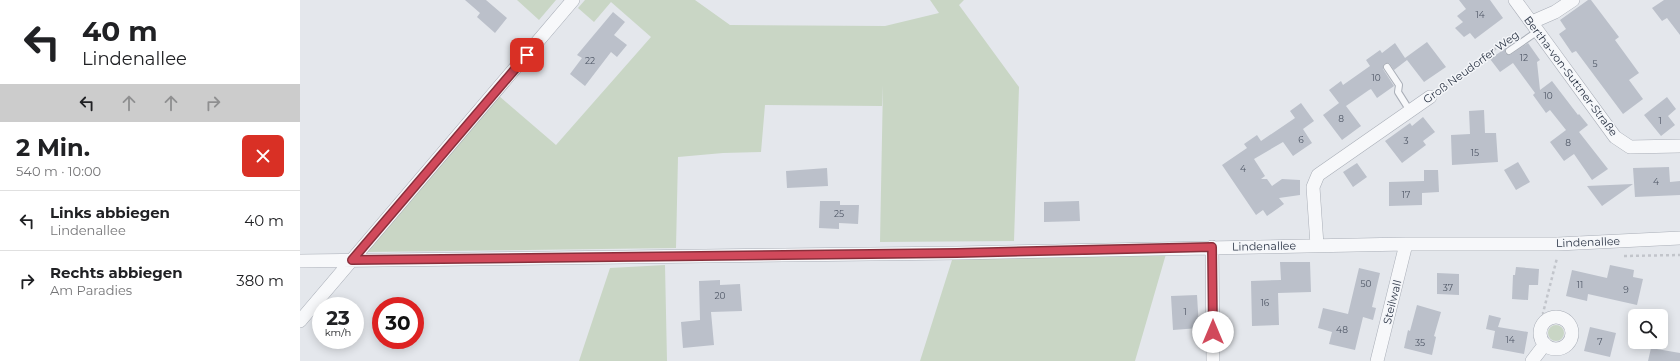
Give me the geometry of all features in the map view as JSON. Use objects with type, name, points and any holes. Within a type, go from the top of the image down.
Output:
[{"type":"street","points":[[300,321],[573,0]]},
{"type":"street","name":"Bertha-von-Suttner-Straße","points":[[1515,0],[1615,137],[1630,147],[1680,146]]},
{"type":"street","points":[[1535,26],[1573,0]]},
{"type":"street","name":"Groß Neudorfer Weg","points":[[1317,245],[1314,187],[1318,175],[1430,97]]},
{"type":"street","name":"Lindenallee","points":[[300,261],[957,253],[1317,245],[1376,246],[1406,244],[1558,244],[1680,238]]},
{"type":"street","name":"Steilwall","points":[[1377,361],[1406,244]]},
{"type":"street","points":[[1212,247],[1213,361]]},
{"type":"street","points":[[1553,317],[1561,318],[1567,321],[1571,327],[1572,334],[1570,341],[1565,346],[1558,348],[1551,348],[1545,344],[1542,339],[1541,329],[1547,320],[1553,317]]},
{"type":"street","points":[[1532,361],[1545,344]]},
{"type":"lane","points":[[1508,51],[1535,26]]},
{"type":"lane","points":[[1386,67],[1399,85],[1398,92],[1410,111]]},
{"type":"path","name":"Groß Neudorfer Weg","points":[[1430,97],[1500,46]]},
{"type":"path","points":[[1547,320],[1543,313],[1557,257]]},
{"type":"green space","points":[[517,0],[556,0],[539,20]]},
{"type":"green space","points":[[585,0],[695,0],[730,25],[885,26],[939,13],[930,0],[964,0],[959,5],[1019,87],[1014,241],[880,242],[883,85],[882,106],[765,105],[761,152],[723,153],[678,157],[676,248],[366,252],[499,96],[556,145],[651,37],[611,2],[594,22],[578,8]]},
{"type":"green space","points":[[1166,254],[1135,361],[920,361],[952,260],[966,258]]},
{"type":"green space","points":[[665,265],[667,361],[579,361],[610,268]]},
{"type":"green space","points":[[1553,325],[1559,325],[1564,330],[1562,339],[1559,341],[1553,341],[1548,336],[1548,330]]},
{"type":"building","points":[[465,0],[486,0],[507,18],[495,33],[477,17],[480,13]]},
{"type":"building","points":[[1459,0],[1490,0],[1503,18],[1475,39],[1470,33],[1464,37],[1455,28],[1463,22],[1457,16],[1466,9]]},
{"type":"building","points":[[1588,0],[1591,0],[1619,37],[1615,40],[1639,73],[1629,80],[1643,99],[1623,114],[1576,51],[1572,53],[1559,34],[1566,29],[1560,20]]},
{"type":"building","points":[[1664,0],[1680,0],[1680,35],[1667,18],[1662,21],[1652,8]]},
{"type":"building","points":[[613,12],[625,22],[614,35],[627,45],[617,57],[611,52],[585,86],[570,74],[582,58],[577,55]]},
{"type":"building","points":[[1427,42],[1446,67],[1424,82],[1407,60],[1394,70],[1389,63],[1384,64],[1383,69],[1394,86],[1377,98],[1371,89],[1346,106],[1361,126],[1342,140],[1323,115],[1339,103],[1329,90],[1341,81],[1343,85],[1370,66],[1366,60],[1380,50],[1382,53],[1395,43],[1405,58]]},
{"type":"building","points":[[1528,43],[1540,60],[1537,62],[1540,90],[1552,81],[1578,115],[1579,114],[1588,125],[1579,132],[1608,169],[1592,180],[1574,154],[1564,161],[1550,142],[1566,130],[1550,110],[1546,113],[1533,95],[1535,93],[1513,63],[1500,72],[1490,59],[1506,48],[1505,53],[1510,55]]},
{"type":"building","points":[[1667,97],[1676,109],[1668,116],[1675,125],[1661,136],[1644,115]]},
{"type":"building","points":[[1301,103],[1314,121],[1303,129],[1312,143],[1293,156],[1283,142],[1254,159],[1265,176],[1261,179],[1267,179],[1272,186],[1282,179],[1300,180],[1300,195],[1279,198],[1284,204],[1267,216],[1263,210],[1256,215],[1222,165],[1247,148],[1244,144],[1257,135],[1261,141],[1295,118],[1290,111]]},
{"type":"building","points":[[1484,110],[1485,133],[1496,133],[1498,162],[1452,165],[1451,135],[1470,134],[1469,111]]},
{"type":"building","points":[[1423,117],[1435,132],[1423,141],[1426,145],[1402,163],[1385,141],[1410,123],[1412,126]]},
{"type":"building","points":[[1518,162],[1530,182],[1516,190],[1504,170]]},
{"type":"building","points":[[1357,163],[1367,177],[1353,187],[1343,172]]},
{"type":"building","points":[[1669,167],[1670,182],[1680,181],[1680,195],[1635,197],[1633,168]]},
{"type":"building","points":[[827,168],[828,186],[787,188],[786,171]]},
{"type":"building","points":[[1424,170],[1438,170],[1439,192],[1422,193],[1422,205],[1389,206],[1389,182],[1424,181]]},
{"type":"building","points":[[1633,184],[1602,206],[1587,186]]},
{"type":"building","points":[[820,201],[840,201],[840,205],[859,205],[858,224],[839,223],[839,229],[819,228]]},
{"type":"building","points":[[1079,201],[1080,221],[1044,222],[1044,202]]},
{"type":"building","points":[[1280,262],[1310,262],[1311,292],[1278,293],[1279,325],[1252,326],[1251,281],[1281,280]]},
{"type":"building","points":[[1610,265],[1634,270],[1633,277],[1643,279],[1637,305],[1588,294],[1587,301],[1566,296],[1572,270],[1607,278]]},
{"type":"building","points":[[1516,267],[1539,269],[1538,285],[1529,285],[1528,300],[1512,299],[1513,275],[1515,275]]},
{"type":"building","points":[[1359,268],[1380,273],[1372,307],[1376,308],[1373,320],[1363,317],[1355,350],[1329,344],[1332,332],[1318,328],[1323,308],[1348,314]]},
{"type":"building","points":[[1437,273],[1459,274],[1459,295],[1437,294]]},
{"type":"building","points":[[720,280],[720,285],[740,284],[742,311],[711,312],[714,345],[683,348],[681,322],[700,320],[699,281]]},
{"type":"building","points":[[1197,295],[1199,328],[1173,330],[1171,296]]},
{"type":"building","points":[[1417,305],[1441,312],[1434,336],[1436,337],[1432,355],[1404,348],[1408,330],[1410,331]]},
{"type":"building","points":[[1489,315],[1501,318],[1498,327],[1528,332],[1524,354],[1492,348],[1495,331],[1486,329]]},
{"type":"building","points":[[1590,327],[1616,333],[1610,357],[1584,351]]},
{"type":"building","points":[[1651,349],[1680,353],[1680,361],[1648,361]]},
{"type":"route","points":[[527,55],[352,260],[957,253],[1212,247],[1213,332]]}]
